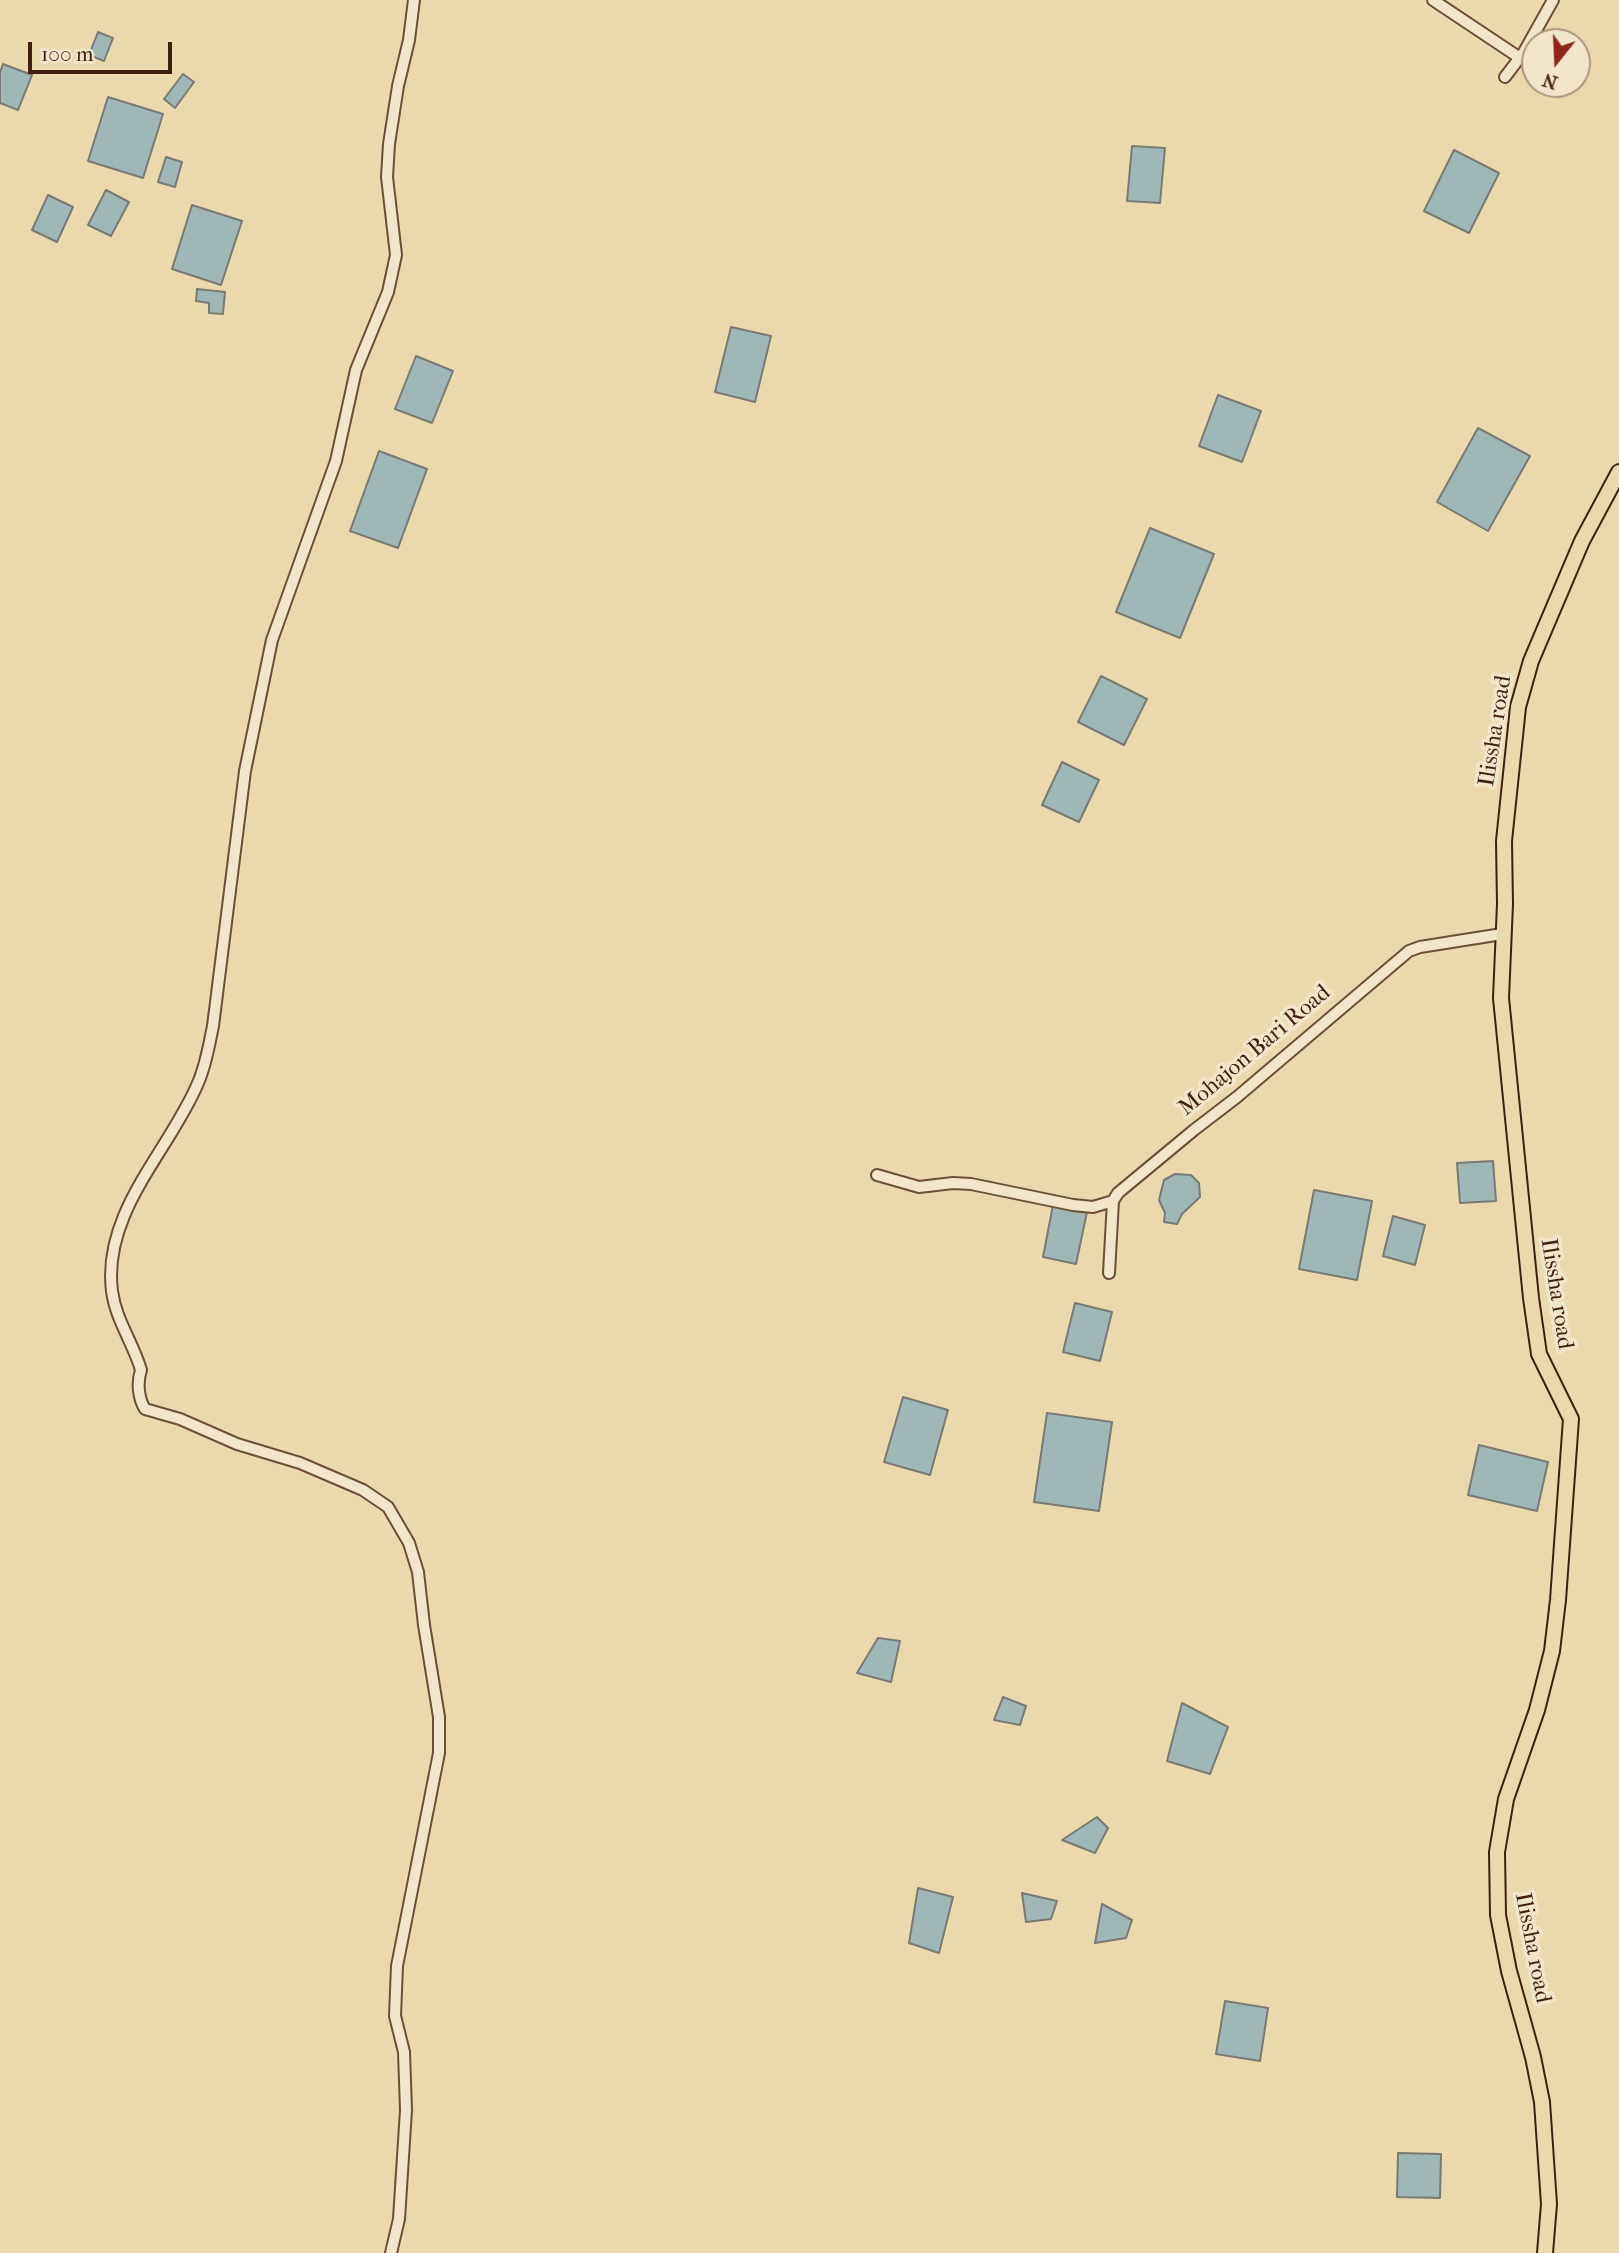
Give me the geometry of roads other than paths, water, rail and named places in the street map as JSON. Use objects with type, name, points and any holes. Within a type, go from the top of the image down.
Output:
[{"type":"main road","name":"Ilissha road","points":[[1545,2253],[1549,2204],[1542,2102],[1533,2057],[1509,1972],[1498,1915],[1497,1852],[1507,1799],[1552,1651],[1571,1419],[1539,1354],[1531,1298],[1501,998],[1504,841],[1518,707],[1531,661],[1582,541],[1619,471]]},
{"type":"street","points":[[391,2253],[399,2220],[406,2110],[404,2052],[395,2016],[397,1966],[439,1753],[439,1717],[418,1572],[409,1542],[388,1507],[363,1490],[300,1463],[237,1444],[180,1419],[145,1409],[141,1402],[138,1377],[141,1370],[118,1317],[112,1291],[112,1263],[133,1197],[198,1083],[206,1059],[213,1026],[244,771],[272,640],[336,461],[356,370],[388,292],[396,255],[387,177],[389,144],[414,0]]},
{"type":"street","points":[[1433,0],[1520,58]]},
{"type":"street","points":[[1506,77],[1520,58],[1552,0]]},
{"type":"street","name":"Mohajon Bari Road","points":[[1113,1201],[1118,1193],[1237,1097],[1409,951],[1502,934]]},
{"type":"street","points":[[877,1175],[919,1187],[971,1184],[1073,1205],[1093,1207],[1113,1201],[1109,1273]]},
{"type":"water","points":[[98,32],[113,38],[104,61],[89,55]]},
{"type":"water","points":[[3,64],[32,75],[18,110],[0,103],[0,72]]},
{"type":"water","points":[[183,74],[194,82],[175,108],[164,99]]},
{"type":"water","points":[[108,97],[163,114],[143,178],[88,161]]},
{"type":"water","points":[[1132,146],[1165,148],[1160,203],[1127,201]]},
{"type":"water","points":[[1454,150],[1499,173],[1469,233],[1424,211]]},
{"type":"water","points":[[166,157],[182,162],[175,187],[158,182]]},
{"type":"water","points":[[106,190],[129,202],[111,236],[88,225]]},
{"type":"water","points":[[48,195],[73,207],[57,242],[32,230]]},
{"type":"water","points":[[192,205],[242,221],[221,285],[172,269]]},
{"type":"water","points":[[197,289],[225,292],[223,314],[209,313],[209,303],[196,301]]},
{"type":"water","points":[[731,327],[771,336],[755,402],[715,392]]},
{"type":"water","points":[[416,356],[453,371],[432,423],[395,409]]},
{"type":"water","points":[[1218,395],[1261,411],[1242,462],[1199,446]]},
{"type":"water","points":[[1478,428],[1530,456],[1488,531],[1437,502]]},
{"type":"water","points":[[379,451],[427,469],[398,548],[350,531]]},
{"type":"water","points":[[1150,528],[1214,554],[1180,638],[1116,612]]},
{"type":"water","points":[[1101,676],[1147,699],[1124,745],[1078,722]]},
{"type":"water","points":[[1062,762],[1099,780],[1079,822],[1042,805]]},
{"type":"water","points":[[1493,1161],[1496,1201],[1460,1203],[1457,1163]]},
{"type":"water","points":[[1175,1174],[1191,1175],[1199,1183],[1200,1197],[1182,1214],[1177,1224],[1164,1222],[1165,1213],[1159,1200],[1164,1180]]},
{"type":"water","points":[[1314,1190],[1372,1201],[1357,1280],[1299,1269]]},
{"type":"water","points":[[1053,1205],[1087,1212],[1076,1264],[1043,1257]]},
{"type":"water","points":[[1393,1216],[1425,1225],[1415,1265],[1383,1256]]},
{"type":"water","points":[[1075,1303],[1112,1312],[1100,1361],[1063,1352]]},
{"type":"water","points":[[903,1397],[948,1410],[930,1475],[884,1462]]},
{"type":"water","points":[[1047,1413],[1112,1422],[1099,1511],[1034,1502]]},
{"type":"water","points":[[1479,1445],[1548,1462],[1537,1511],[1468,1495]]},
{"type":"water","points":[[878,1638],[900,1641],[891,1682],[857,1673]]},
{"type":"water","points":[[1003,1697],[1026,1706],[1020,1725],[994,1720]]},
{"type":"water","points":[[1182,1703],[1228,1727],[1210,1774],[1167,1761]]},
{"type":"water","points":[[1097,1817],[1108,1828],[1095,1853],[1062,1840]]},
{"type":"water","points":[[918,1888],[953,1897],[939,1953],[909,1943]]},
{"type":"water","points":[[1022,1893],[1057,1901],[1051,1919],[1026,1922]]},
{"type":"water","points":[[1102,1904],[1132,1920],[1126,1938],[1095,1943]]},
{"type":"water","points":[[1225,2001],[1268,2008],[1260,2061],[1216,2054]]},
{"type":"water","points":[[1398,2153],[1441,2154],[1440,2198],[1397,2197]]}]
